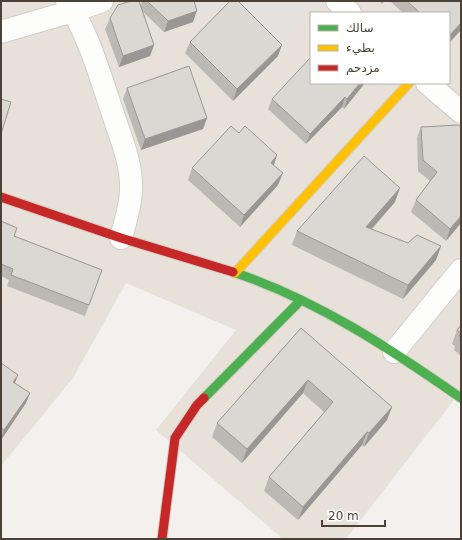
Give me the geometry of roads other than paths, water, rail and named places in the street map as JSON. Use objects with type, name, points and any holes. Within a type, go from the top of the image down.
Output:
[{"type":"street","points":[[1,32],[70,6],[102,1]]},
{"type":"street","points":[[337,1],[349,12]]},
{"type":"street","points":[[70,6],[82,26],[91,48],[129,163],[132,191],[122,238]]},
{"type":"street","points":[[235,273],[409,84]]},
{"type":"street","points":[[428,84],[461,112]]},
{"type":"street","points":[[1,197],[122,238],[235,273],[301,300],[343,320],[394,352],[461,398]]},
{"type":"street","points":[[394,352],[461,270]]},
{"type":"street","points":[[162,539],[175,438],[197,405],[301,300]]}]
